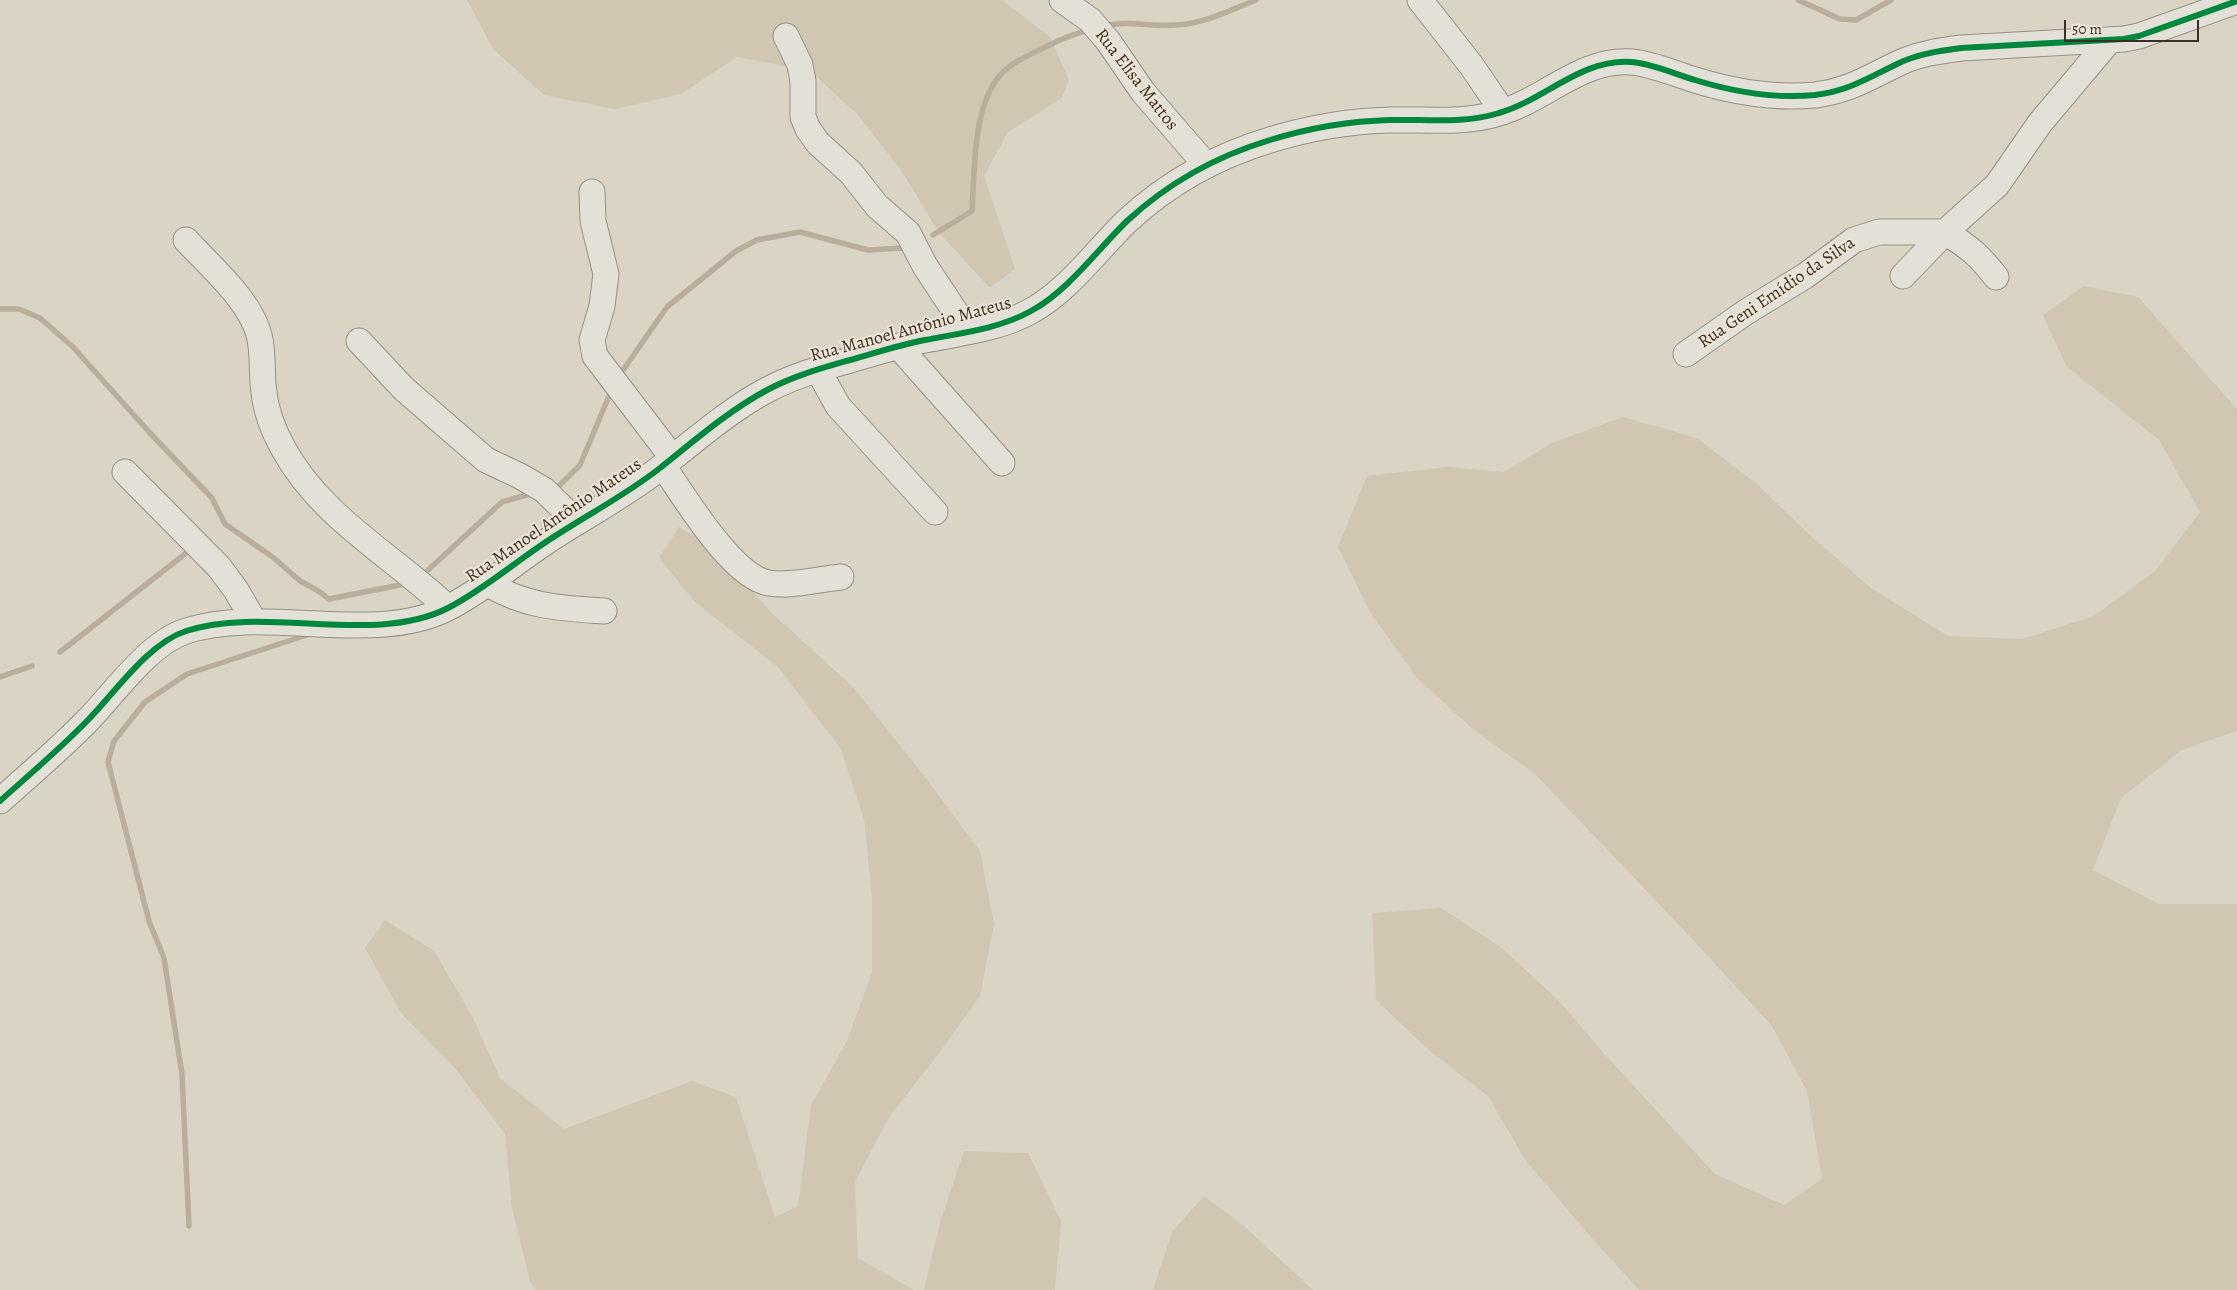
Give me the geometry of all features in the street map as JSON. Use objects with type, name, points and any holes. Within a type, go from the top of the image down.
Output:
[{"type":"street","name":"Rua Elisa Mattos","points":[[1062,0],[1090,20],[1108,41],[1143,92],[1206,165]]},
{"type":"street","points":[[1420,0],[1471,66],[1503,112]]},
{"type":"street","name":"Rua Manoel Antônio Mateus","points":[[0,801],[86,722],[146,658],[168,639],[186,631],[211,625],[254,621],[354,624],[386,622],[432,615],[448,608],[488,584],[537,548],[668,462],[726,416],[768,390],[818,370],[898,346],[1012,320],[1034,310],[1052,298],[1153,198],[1206,165],[1268,140],[1334,125],[1395,120],[1466,119],[1503,112],[1519,106],[1589,69],[1606,63],[1629,62],[1717,87],[1754,94],[1783,96],[1817,94],[1850,87],[1915,56],[1937,51],[1977,46],[2109,41],[2139,36],[2237,1]]},
{"type":"street","points":[[786,36],[800,65],[803,81],[803,117],[808,129],[818,143],[851,173],[877,206],[908,233],[925,266],[968,331]]},
{"type":"street","points":[[1902,276],[1945,232],[1997,185],[2040,123],[2109,41]]},
{"type":"street","points":[[592,192],[594,226],[606,274],[602,306],[592,340],[595,356],[668,462],[723,549],[758,580],[770,584],[841,577]]},
{"type":"street","name":"Rua Geni Emídio da Silva","points":[[1686,354],[1746,312],[1805,276],[1860,237],[1880,232],[1945,232]]},
{"type":"street","points":[[1945,232],[1967,246],[1981,258],[1996,277]]},
{"type":"street","points":[[186,240],[241,300],[254,320],[262,349],[263,391],[267,412],[276,434],[308,487],[340,520],[420,582],[448,608]]},
{"type":"street","points":[[359,341],[404,389],[486,460],[538,486],[577,522]]},
{"type":"street","points":[[898,346],[1002,463]]},
{"type":"street","points":[[818,370],[838,406],[934,512]]},
{"type":"street","points":[[125,472],[220,567],[254,621]]},
{"type":"street","points":[[488,584],[509,596],[534,604],[604,611]]},
{"type":"shaded area","points":[[467,0],[1002,0],[1050,37],[1069,80],[1062,98],[1008,132],[984,176],[1015,269],[990,288],[939,233],[903,173],[859,116],[810,71],[737,57],[681,94],[615,109],[544,95],[493,49]]},
{"type":"shaded area","points":[[2084,286],[2138,297],[2237,409],[2237,731],[2182,750],[2121,798],[2093,870],[2159,904],[2237,904],[2237,1290],[1639,1290],[1526,1161],[1488,1096],[1430,1051],[1376,1000],[1372,913],[1441,908],[1502,948],[1558,1000],[1609,1059],[1715,1174],[1784,1205],[1822,1179],[1807,1091],[1772,1026],[1682,928],[1535,774],[1475,731],[1417,678],[1370,612],[1338,547],[1367,476],[1448,467],[1504,472],[1552,443],[1623,417],[1697,438],[1759,486],[1813,538],[1871,588],[1948,636],[2022,639],[2094,616],[2155,571],[2200,512],[2159,440],[2066,366],[2043,315]]},
{"type":"shaded area","points":[[679,527],[712,546],[774,615],[854,688],[922,773],[980,851],[994,924],[980,996],[937,1056],[889,1117],[855,1182],[858,1258],[914,1290],[536,1290],[530,1282],[512,1208],[505,1134],[455,1068],[401,1013],[365,948],[385,920],[434,951],[472,1016],[500,1078],[564,1129],[692,1081],[736,1097],[775,1217],[798,1206],[811,1105],[847,1041],[872,972],[872,896],[864,819],[841,749],[778,667],[695,602],[659,558]]},
{"type":"shaded area","points":[[964,1151],[1028,1153],[1061,1221],[1055,1290],[924,1290],[940,1223]]},
{"type":"shaded area","points":[[1204,1196],[1244,1226],[1313,1290],[1153,1290],[1172,1232]]},
{"type":"waterway","points":[[1103,26],[1112,24],[1186,24],[1217,16],[1256,0]]},
{"type":"waterway","points":[[1798,0],[1840,19],[1856,20],[1891,0]]},
{"type":"waterway","points":[[933,235],[972,211],[977,137],[980,119],[993,85],[1003,72],[1020,59],[1064,38],[1089,30]]},
{"type":"waterway","points":[[619,376],[667,307],[736,251],[757,240],[800,232],[868,250],[904,248]]},
{"type":"waterway","points":[[0,309],[19,309],[40,318],[73,347],[150,433],[212,498],[225,524],[274,558],[300,581],[329,599],[405,584]]},
{"type":"waterway","points":[[559,486],[580,465],[612,389]]},
{"type":"waterway","points":[[428,570],[502,502],[533,493]]},
{"type":"waterway","points":[[60,652],[190,550]]},
{"type":"waterway","points":[[189,1226],[182,1074],[164,958],[149,921],[108,762],[114,741],[145,702],[187,674],[307,635]]},
{"type":"waterway","points":[[0,677],[32,666]]},
{"type":"cycle path","points":[[0,801],[78,730],[146,657],[172,637],[186,631],[217,624],[250,622],[387,624],[419,619],[448,608],[555,536],[646,479],[725,417],[767,390],[797,376],[906,344],[1006,322],[1045,303],[1070,281],[1127,221],[1143,207],[1194,172],[1250,147],[1299,132],[1344,124],[1390,120],[1459,120],[1486,116],[1516,107],[1596,66],[1614,63],[1632,62],[1648,65],[1710,84],[1754,94],[1784,96],[1815,95],[1848,87],[1912,58],[1928,53],[1961,48],[2124,39],[2139,36],[2237,1]]}]
